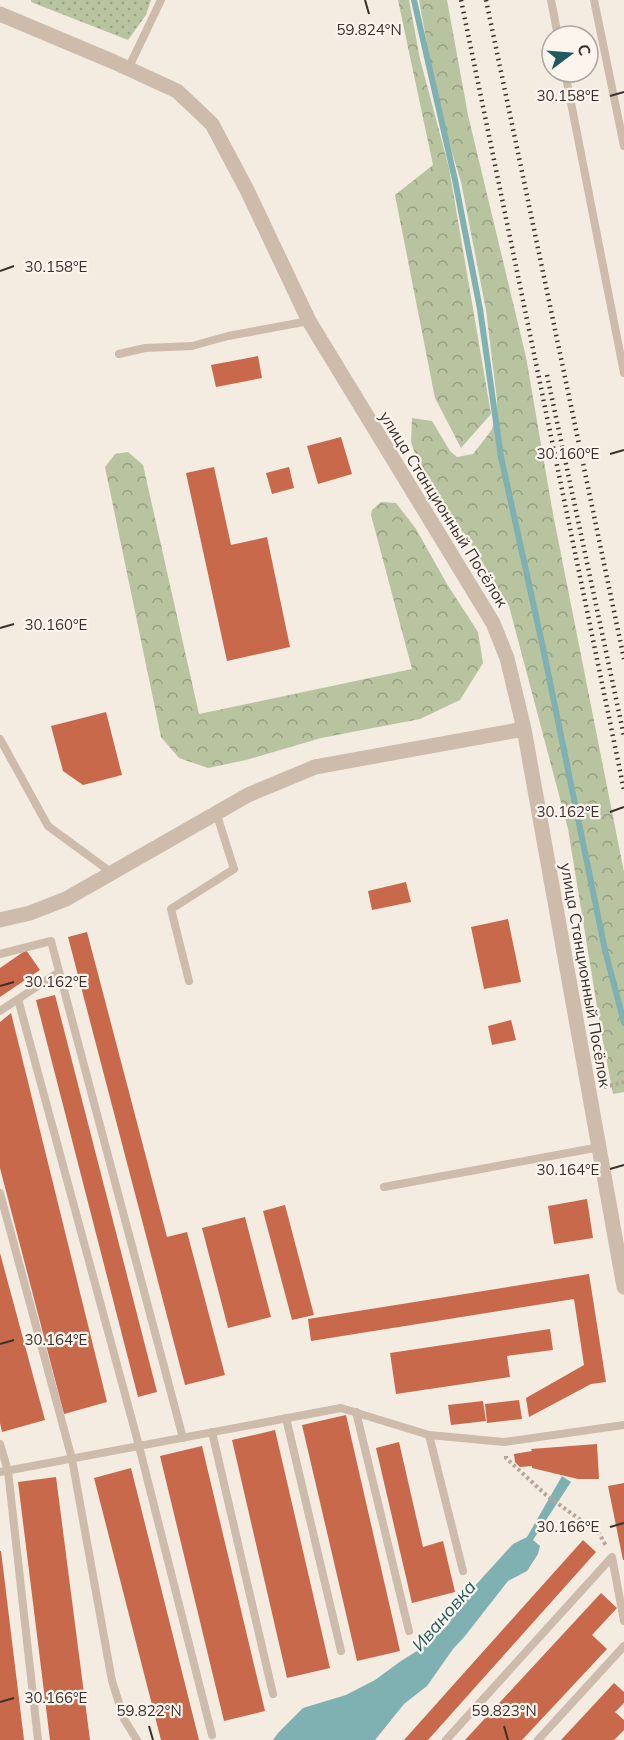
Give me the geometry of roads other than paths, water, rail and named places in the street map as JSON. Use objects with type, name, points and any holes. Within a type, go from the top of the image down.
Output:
[{"type":"street","name":"улица Станционный Посёлок","points":[[0,14],[177,91],[212,124],[247,190],[309,321],[493,623],[507,658],[524,729],[624,1287]]},
{"type":"street","points":[[0,920],[30,913],[66,899],[248,795],[315,767],[524,729]]},
{"type":"lane","points":[[128,69],[161,0]]},
{"type":"lane","points":[[551,0],[556,24]]},
{"type":"lane","points":[[594,0],[624,146]]},
{"type":"lane","points":[[567,84],[624,373]]},
{"type":"lane","points":[[119,354],[145,348],[192,346],[228,336],[309,321]]},
{"type":"lane","points":[[0,739],[48,826],[112,873]]},
{"type":"lane","points":[[189,981],[171,909],[234,869],[216,812]]},
{"type":"lane","points":[[0,954],[51,941],[183,1438]]},
{"type":"lane","points":[[0,1011],[59,972]]},
{"type":"lane","points":[[18,999],[139,1446],[212,1735]]},
{"type":"lane","points":[[384,1187],[600,1147]]},
{"type":"lane","points":[[0,1193],[72,1459],[112,1681],[124,1719],[136,1740]]},
{"type":"lane","points":[[4,1472],[341,1408],[429,1435],[504,1442],[624,1425]]},
{"type":"lane","points":[[356,1412],[409,1631]]},
{"type":"lane","points":[[286,1419],[341,1651]]},
{"type":"lane","points":[[212,1432],[273,1694]]},
{"type":"lane","points":[[429,1435],[462,1571]]},
{"type":"lane","points":[[0,1444],[38,1740]]},
{"type":"lane","points":[[446,1740],[612,1557],[624,1621]]},
{"type":"lane","points":[[538,1740],[624,1646]]},
{"type":"water","points":[[562,1476],[571,1482],[533,1540],[540,1546],[538,1554],[527,1571],[508,1581],[453,1649],[427,1686],[404,1704],[375,1740],[273,1740],[303,1708],[346,1695],[375,1680],[428,1644],[448,1625],[463,1599],[513,1544],[527,1537]]},
{"type":"waterway","points":[[414,0],[455,180],[480,309],[501,457],[605,950],[624,1023]]},
{"type":"railway","points":[[461,0],[624,790]]},
{"type":"railway","points":[[486,0],[624,659]]},
{"type":"railway","points":[[547,375],[624,736]]},
{"type":"water label","name":"Ивановка","points":[[444,1616]]}]
